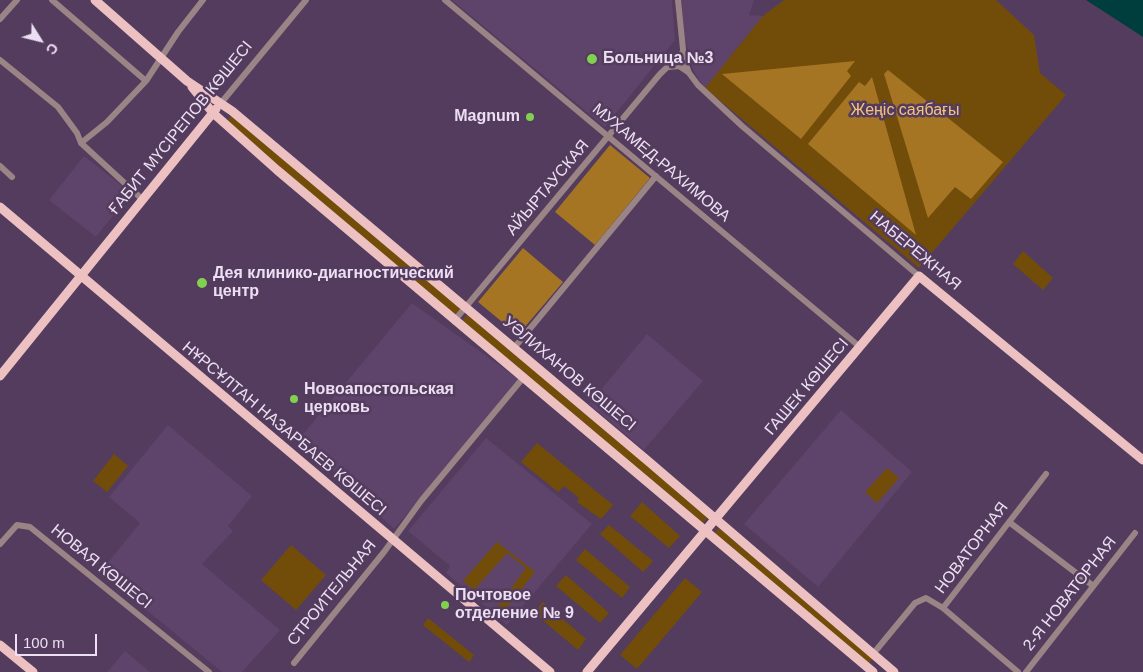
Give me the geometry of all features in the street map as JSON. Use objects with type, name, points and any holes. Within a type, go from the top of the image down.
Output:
[{"type":"main road","points":[[95,0],[187,81]]},
{"type":"main road","name":"УӘЛИХАНОВ КӨШЕСІ","points":[[187,81],[221,103],[466,307],[717,518],[894,672]]},
{"type":"main road","name":"УӘЛИХАНОВ КӨШЕСІ","points":[[187,81],[213,113],[223,122],[454,321],[872,671]]},
{"type":"main road","name":"ҒАБИТ МҮСІРЕПОВ КӨШЕСІ","points":[[0,376],[82,276],[142,198],[221,103]]},
{"type":"main road","name":"НҰРСҰЛТАН НАЗАРБАЕВ КӨШЕСІ","points":[[0,207],[550,672]]},
{"type":"main road","name":"ГАШЕК КӨШЕСІ","points":[[587,672],[920,276]]},
{"type":"main road","name":"НАБЕРЕЖНАЯ","points":[[920,276],[1143,460]]},
{"type":"main road","points":[[558,408],[570,395]]},
{"type":"main road","points":[[0,644],[33,672]]},
{"type":"street","points":[[0,19],[17,0]]},
{"type":"street","points":[[52,0],[146,81]]},
{"type":"street","points":[[81,144],[107,122],[146,81],[178,32],[203,0]]},
{"type":"street","name":"ҒАБИТ МҮСІРЕПОВ КӨШЕСІ","points":[[221,103],[306,0]]},
{"type":"street","name":"МУХАМЕД-РАХИМОВА","points":[[445,0],[860,347]]},
{"type":"street","name":"НАБЕРЕЖНАЯ","points":[[678,0],[683,52],[689,73],[698,85],[742,126],[920,276]]},
{"type":"street","name":"АЙЫРТАУСКАЯ","points":[[454,321],[609,138],[666,67],[683,52]]},
{"type":"street","points":[[0,60],[58,107],[77,133],[81,144],[142,198]]},
{"type":"street","points":[[666,67],[679,66],[689,73]]},
{"type":"street","points":[[0,166],[12,177]]},
{"type":"street","points":[[514,348],[656,176]]},
{"type":"street","points":[[392,540],[421,501],[523,378]]},
{"type":"street","name":"НОВАТОРНАЯ","points":[[876,657],[918,601],[926,598],[943,608],[1046,474]]},
{"type":"street","points":[[1008,522],[1092,585]]},
{"type":"street","name":"НОВАЯ КӨШЕСІ","points":[[0,544],[17,525],[30,527],[209,672]]},
{"type":"street","name":"2-Я НОВАТОРНАЯ","points":[[1026,672],[1092,585],[1136,533]]},
{"type":"street","name":"СТРОИТЕЛЬНАЯ","points":[[294,662],[392,540]]},
{"type":"street","points":[[943,608],[1018,672]]},
{"type":"street","points":[[872,671],[876,657]]},
{"type":"shaded area","name":"Больница №3","points":[[452,0],[672,0],[675,40],[605,127]]},
{"type":"shaded area","points":[[681,0],[754,0],[749,15],[763,16],[705,88],[693,70],[685,38]]},
{"type":"shaded area","points":[[1086,0],[1143,0],[1143,37],[1123,24]]},
{"type":"shaded area","points":[[84,156],[131,193],[96,237],[49,200]]},
{"type":"shaded area","points":[[412,303],[520,380],[394,529],[299,439]]},
{"type":"shaded area","points":[[647,334],[703,381],[644,450],[589,404]]},
{"type":"shaded area","points":[[841,410],[912,472],[818,587],[744,524]]},
{"type":"shaded area","points":[[168,425],[252,496],[228,526],[233,531],[202,564],[280,630],[242,672],[222,672],[100,572],[140,523],[109,497]]},
{"type":"shaded area","points":[[486,438],[592,524],[507,625],[446,573],[450,566],[408,531]]},
{"type":"shaded area","points":[[125,651],[150,672],[107,672]]},
{"type":"green space","name":"Жеңіс саябағы","points":[[784,0],[996,0],[1034,35],[1040,73],[1066,95],[919,268],[705,88],[763,16]]},
{"type":"green space","points":[[855,61],[847,71],[851,76],[801,139],[722,74]]},
{"type":"green space","points":[[888,70],[1003,162],[971,199],[955,187],[928,218],[884,74]]},
{"type":"green space","points":[[872,77],[916,235],[808,144],[859,82],[865,86]]},
{"type":"green space","points":[[232,115],[461,308],[455,315],[226,122]]},
{"type":"green space","points":[[610,145],[650,178],[595,245],[555,212]]},
{"type":"green space","points":[[523,248],[563,282],[518,335],[478,302]]},
{"type":"green space","points":[[1023,251],[1053,278],[1043,290],[1013,264]]},
{"type":"green space","points":[[468,314],[708,517],[703,523],[462,321]]},
{"type":"green space","points":[[537,443],[613,505],[601,519],[577,502],[579,498],[564,486],[558,492],[521,462]]},
{"type":"green space","points":[[114,454],[128,466],[107,492],[93,481]]},
{"type":"green space","points":[[887,468],[899,478],[877,503],[865,492]]},
{"type":"green space","points":[[642,502],[680,536],[669,548],[630,516]]},
{"type":"green space","points":[[609,525],[653,561],[643,572],[600,534]]},
{"type":"green space","points":[[719,528],[873,658],[869,664],[714,534]]},
{"type":"green space","points":[[497,542],[535,572],[502,614],[496,609],[526,568],[507,553],[474,590],[463,581]]},
{"type":"green space","points":[[291,545],[326,575],[296,610],[261,580]]},
{"type":"green space","points":[[585,549],[630,587],[622,598],[576,560]]},
{"type":"green space","points":[[566,575],[609,613],[600,623],[556,586]]},
{"type":"green space","points":[[685,578],[702,592],[637,669],[620,655]]},
{"type":"green space","points":[[543,602],[586,639],[578,650],[534,613]]},
{"type":"green space","points":[[428,618],[474,655],[469,662],[423,625]]},
{"type":"place","name":"Больница №3","points":[[592,59]]},
{"type":"place","name":"Magnum","points":[[530,117]]},
{"type":"place","name":"Дея клинико-диагностический центр","points":[[202,283]]},
{"type":"place","name":"Новоапостольская церковь","points":[[294,399]]},
{"type":"place","name":"Почтовое отделение № 9","points":[[445,605]]}]
